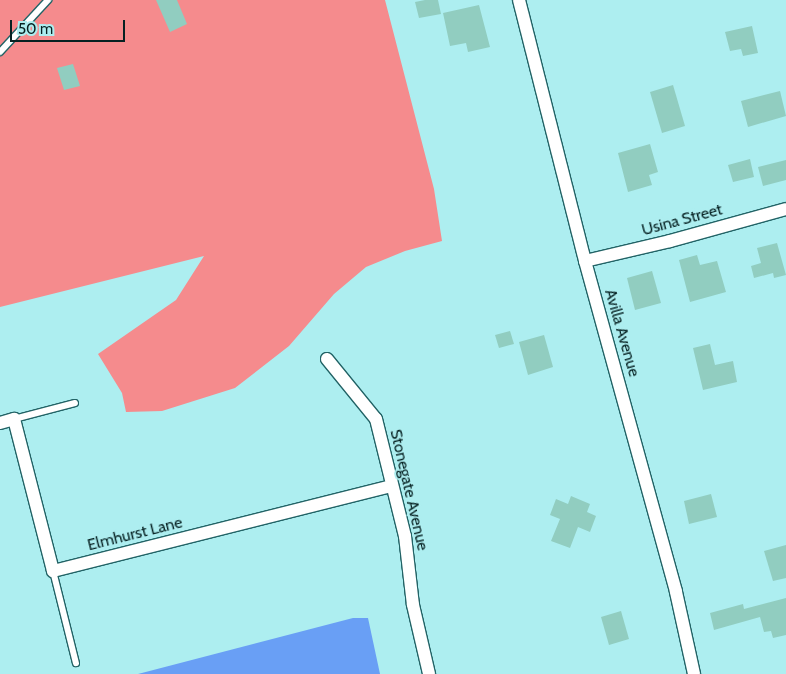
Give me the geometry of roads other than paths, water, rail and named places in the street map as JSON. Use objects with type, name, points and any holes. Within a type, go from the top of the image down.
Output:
[{"type":"street","name":"Avilla Avenue","points":[[519,0],[585,261],[676,592],[694,674]]},
{"type":"street","name":"Usina Street","points":[[585,261],[670,241],[786,209]]},
{"type":"street","name":"Stonegate Avenue","points":[[327,359],[376,419],[405,536],[413,605],[429,674]]},
{"type":"street","points":[[0,423],[14,419],[53,571]]},
{"type":"street","name":"Elmhurst Lane","points":[[53,571],[392,486]]},
{"type":"lane","points":[[0,52],[48,0]]},
{"type":"lane","points":[[14,419],[74,403]]},
{"type":"lane","points":[[53,571],[76,662]]},
{"type":"water","points":[[353,618],[368,618],[380,674],[138,674]]}]
